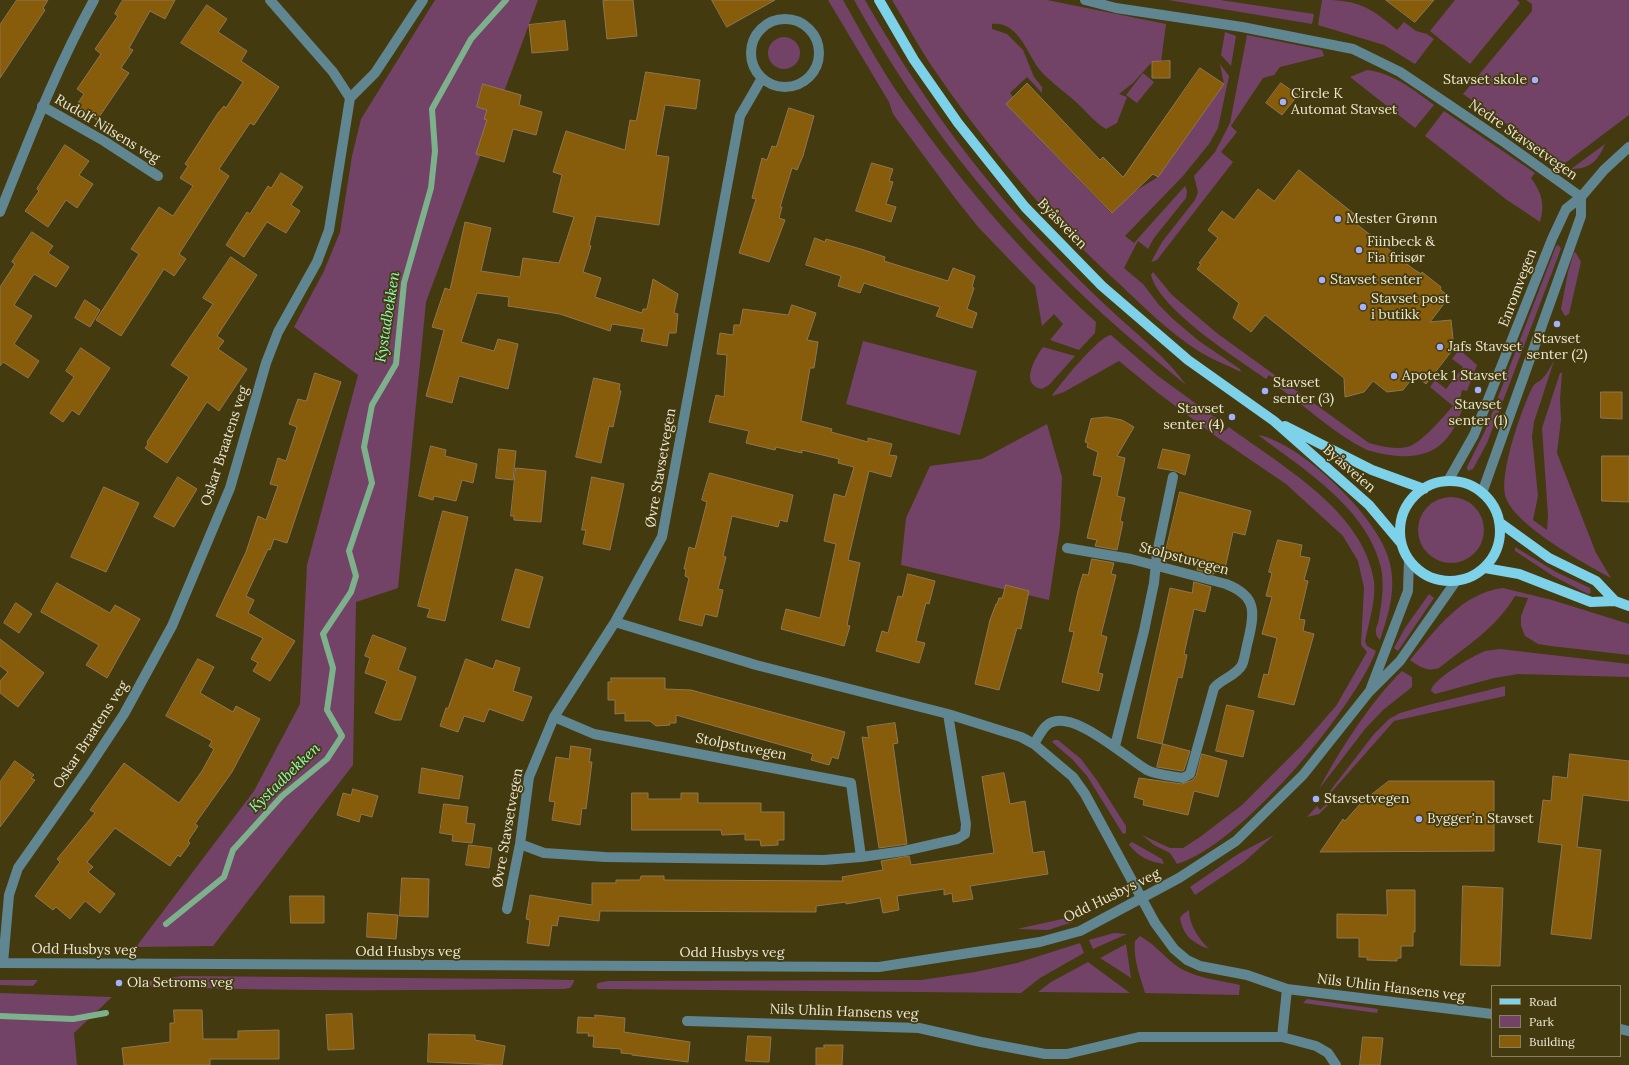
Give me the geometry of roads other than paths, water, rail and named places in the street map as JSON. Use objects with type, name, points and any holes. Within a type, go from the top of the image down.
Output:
[{"type":"main road","name":"Byåsveien","points":[[879,0],[914,60],[958,123],[1025,207],[1102,286],[1188,360],[1274,420],[1368,505],[1401,543]]},
{"type":"main road","name":"Byåsveien","points":[[1274,420],[1372,470],[1424,489]]},
{"type":"main road","points":[[1448,481],[1466,484],[1482,493],[1493,506],[1499,522],[1501,539],[1494,555],[1485,568],[1471,577],[1456,581],[1440,580],[1422,573],[1409,560],[1401,543],[1400,525],[1406,507],[1414,497],[1424,489],[1435,484],[1448,481]]},
{"type":"main road","points":[[1499,522],[1549,558],[1596,581],[1615,601]]},
{"type":"main road","points":[[1485,568],[1519,574],[1591,602],[1615,601],[1629,606]]},
{"type":"street","name":"Rudolf Nilsens veg","points":[[0,212],[42,106],[67,52],[94,0]]},
{"type":"street","points":[[270,0],[333,72],[350,98],[375,74],[423,0]]},
{"type":"street","name":"Nedre Stavsetvegen","points":[[1085,0],[1116,8],[1242,27],[1353,49],[1400,72],[1501,140],[1581,197]]},
{"type":"street","points":[[787,18],[798,21],[808,27],[815,36],[819,52],[816,68],[810,77],[791,87],[781,87],[770,84],[762,78],[751,62],[750,51],[752,40],[758,31],[766,23],[776,19],[787,18]]},
{"type":"street","name":"Øvre Stavsetvegen","points":[[507,909],[520,844],[529,777],[554,717],[615,622],[662,537],[740,116],[762,78]]},
{"type":"street","name":"Oskar Braatens veg","points":[[2,963],[9,895],[18,868],[87,770],[124,714],[172,626],[230,488],[266,363],[278,332],[317,262],[329,230],[350,98]]},
{"type":"street","name":"Rudolf Nilsens veg","points":[[42,106],[104,142],[158,176]]},
{"type":"street","name":"Enromvegen","points":[[1448,481],[1474,435],[1552,240],[1566,209],[1581,197],[1604,170],[1629,147]]},
{"type":"street","points":[[1482,493],[1581,216],[1581,197]]},
{"type":"street","points":[[1115,746],[1144,631],[1157,553],[1173,477]]},
{"type":"street","name":"Stolpstuvegen","points":[[1034,744],[1046,726],[1056,721],[1070,723],[1098,734],[1148,771],[1183,778],[1190,774],[1214,688],[1219,682],[1235,673],[1242,665],[1253,619],[1251,606],[1247,596],[1238,589],[1226,584],[1131,559],[1067,548]]},
{"type":"street","name":"Odd Husbys veg","points":[[1369,692],[1408,591],[1409,560]]},
{"type":"street","name":"Odd Husbys veg","points":[[2,963],[879,967],[1040,942],[1080,931],[1141,900],[1179,878],[1236,841],[1303,775],[1369,692],[1400,661],[1456,581]]},
{"type":"street","points":[[615,622],[756,665],[948,714],[1021,737],[1034,744],[1078,783],[1114,847],[1141,900]]},
{"type":"street","points":[[520,844],[544,852],[605,857],[824,860],[861,857],[957,839],[965,834],[966,824],[948,714]]},
{"type":"street","name":"Stolpstuvegen","points":[[554,717],[594,734],[851,783],[861,857]]},
{"type":"street","name":"Nils Uhlin Hansens veg","points":[[1141,900],[1155,923],[1174,949],[1187,960],[1200,966],[1247,975],[1287,989],[1491,1014]]},
{"type":"street","points":[[1282,1037],[1287,989]]},
{"type":"street","name":"Nils Uhlin Hansens veg","points":[[687,1021],[919,1028],[1045,1054],[1067,1054],[1139,1037],[1282,1037],[1316,1046],[1328,1053],[1336,1065]]},
{"type":"waterway","name":"Kystadbekken","points":[[166,924],[224,877],[233,850],[282,796],[327,759],[342,736],[327,710],[333,668],[323,634],[351,592],[356,576],[349,551],[372,483],[364,447],[372,405],[396,364],[404,283],[431,188],[435,151],[432,109],[471,39],[506,0]]},
{"type":"waterway","name":"Kystadbekken","points":[[0,1016],[73,1019],[106,1013]]},
{"type":"place","name":"Stavset skole","points":[[1535,80]]},
{"type":"place","name":"Circle K Automat Stavset","points":[[1283,102]]},
{"type":"place","name":"Mester Grønn","points":[[1338,219]]},
{"type":"place","name":"Fiinbeck & Fia frisør","points":[[1359,250]]},
{"type":"place","name":"Stavset senter","points":[[1322,280]]},
{"type":"place","name":"Stavset post i butikk","points":[[1363,307]]},
{"type":"place","name":"Stavset senter (2)","points":[[1557,324]]},
{"type":"place","name":"Jafs Stavset","points":[[1440,347]]},
{"type":"place","name":"Apotek 1 Stavset","points":[[1394,376]]},
{"type":"place","name":"Stavset senter (1)","points":[[1478,390]]},
{"type":"place","name":"Stavset senter (3)","points":[[1265,391]]},
{"type":"place","name":"Stavset senter (4)","points":[[1232,417]]},
{"type":"place","name":"Stavsetvegen","points":[[1316,799]]},
{"type":"place","name":"Bygger'n Stavset","points":[[1419,819]]},
{"type":"place","name":"Ola Setroms veg","points":[[119,983]]}]
